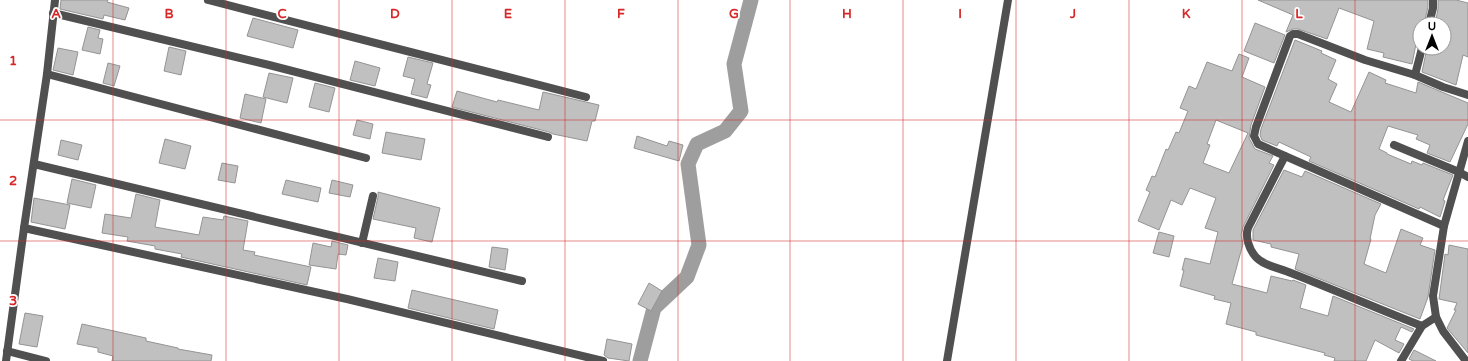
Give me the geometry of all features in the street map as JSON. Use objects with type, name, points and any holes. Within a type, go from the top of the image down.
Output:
[{"type":"street","points":[[6,361],[47,74],[55,0]]},
{"type":"street","points":[[208,0],[586,97]]},
{"type":"street","points":[[947,361],[1008,0]]},
{"type":"street","points":[[1431,16],[1433,0]]},
{"type":"street","points":[[54,13],[269,65],[548,137]]},
{"type":"street","points":[[1444,226],[1258,144],[1254,136],[1258,120],[1290,36],[1293,34],[1298,34],[1365,60],[1415,75],[1443,87],[1468,95]]},
{"type":"street","points":[[1415,75],[1420,56]]},
{"type":"street","points":[[47,74],[366,158]]},
{"type":"street","points":[[1466,361],[1443,331],[1436,317],[1433,296],[1444,226],[1458,172],[1468,141]]},
{"type":"street","points":[[1394,146],[1468,177]]},
{"type":"street","points":[[1285,156],[1246,234],[1248,244],[1255,257],[1269,265],[1290,272],[1422,326]]},
{"type":"street","points":[[34,164],[362,244],[522,281]]},
{"type":"street","points":[[362,244],[373,196]]},
{"type":"street","points":[[24,228],[347,299],[603,361]]},
{"type":"street","points":[[1400,361],[1422,326],[1436,317]]},
{"type":"street","points":[[7,351],[46,361]]},
{"type":"building","points":[[61,0],[108,0],[107,2],[129,8],[125,20],[104,15],[103,19],[60,9]]},
{"type":"building","points":[[1258,0],[1428,0],[1426,16],[1412,16],[1412,56],[1414,56],[1412,64],[1383,57],[1384,53],[1367,49],[1374,21],[1339,8],[1327,39],[1298,29],[1293,29],[1286,32],[1293,15]]},
{"type":"building","points":[[1438,0],[1456,0],[1468,3],[1468,57],[1463,55],[1456,85],[1422,72],[1425,56],[1452,56],[1452,16],[1437,16]]},
{"type":"building","points":[[253,18],[298,30],[293,48],[247,36]]},
{"type":"building","points":[[1255,23],[1285,35],[1274,63],[1244,51]]},
{"type":"building","points":[[88,27],[100,30],[98,38],[103,39],[100,54],[82,50]]},
{"type":"building","points":[[1295,40],[1322,51],[1321,53],[1336,60],[1328,79],[1337,84],[1329,102],[1351,112],[1369,72],[1386,80],[1385,83],[1416,93],[1418,82],[1468,103],[1468,124],[1450,162],[1427,153],[1430,145],[1416,139],[1418,135],[1388,126],[1379,149],[1411,164],[1412,161],[1422,165],[1423,163],[1453,175],[1443,200],[1445,201],[1440,217],[1420,207],[1419,209],[1309,161],[1311,157],[1279,142],[1277,146],[1262,140],[1260,135],[1261,129]]},
{"type":"building","points":[[169,47],[186,51],[181,75],[164,71]]},
{"type":"building","points":[[58,48],[78,52],[73,75],[53,70]]},
{"type":"building","points":[[1239,54],[1249,58],[1242,77],[1265,87],[1251,125],[1249,138],[1255,149],[1273,156],[1269,163],[1274,165],[1243,227],[1241,235],[1243,244],[1232,284],[1267,293],[1271,276],[1293,280],[1306,285],[1300,308],[1328,316],[1333,296],[1414,329],[1412,332],[1401,327],[1395,340],[1404,344],[1399,353],[1375,340],[1366,361],[1334,361],[1335,358],[1324,355],[1325,353],[1256,335],[1256,332],[1226,324],[1231,303],[1214,299],[1215,296],[1180,286],[1185,258],[1210,264],[1218,232],[1205,228],[1216,198],[1190,188],[1182,205],[1171,200],[1159,230],[1138,221],[1150,192],[1146,190],[1152,176],[1155,177],[1166,149],[1168,150],[1176,132],[1179,133],[1188,111],[1180,108],[1189,86],[1196,89],[1207,62],[1232,71]],"holes":[[[1216,120],[1248,133],[1229,173],[1203,163],[1210,145],[1207,144]]]},
{"type":"building","points":[[408,57],[433,63],[427,84],[431,85],[427,98],[411,94],[415,79],[403,76]]},
{"type":"building","points":[[355,61],[380,68],[375,86],[350,80]]},
{"type":"building","points":[[108,63],[120,66],[114,86],[103,83]]},
{"type":"building","points":[[269,73],[293,78],[287,103],[263,97]]},
{"type":"building","points":[[315,83],[335,88],[329,112],[309,107]]},
{"type":"building","points":[[457,91],[497,102],[498,100],[539,110],[543,92],[599,105],[595,121],[592,121],[587,141],[553,134],[452,107]]},
{"type":"building","points":[[245,94],[266,99],[261,123],[240,118]]},
{"type":"building","points":[[357,120],[373,124],[370,139],[353,135]]},
{"type":"building","points":[[386,132],[425,139],[421,160],[382,153]]},
{"type":"building","points":[[637,136],[667,146],[669,141],[683,145],[679,161],[634,148]]},
{"type":"building","points":[[165,139],[191,146],[185,169],[159,163]]},
{"type":"building","points":[[61,140],[82,145],[78,160],[58,155]]},
{"type":"building","points":[[222,163],[238,166],[235,183],[218,180]]},
{"type":"building","points":[[1284,170],[1302,177],[1305,171],[1381,204],[1375,215],[1371,239],[1364,264],[1386,273],[1401,229],[1423,238],[1420,245],[1435,250],[1428,297],[1420,319],[1295,269],[1299,254],[1271,247],[1271,244],[1253,240],[1253,230]]},
{"type":"building","points":[[72,179],[96,185],[91,208],[67,203]]},
{"type":"building","points":[[286,180],[321,188],[318,202],[282,194]]},
{"type":"building","points":[[332,180],[353,185],[350,197],[329,193]]},
{"type":"building","points":[[378,192],[440,208],[432,242],[414,238],[416,228],[373,219]]},
{"type":"building","points":[[136,194],[160,200],[155,227],[199,235],[203,217],[223,220],[224,216],[248,221],[243,250],[255,252],[254,255],[311,267],[307,285],[181,257],[182,254],[155,249],[155,246],[127,241],[128,237],[102,233],[105,214],[131,218]]},
{"type":"building","points":[[34,198],[70,205],[65,229],[31,222]]},
{"type":"building","points":[[1159,232],[1174,236],[1169,257],[1153,253]]},
{"type":"building","points":[[332,241],[348,245],[346,255],[338,254],[336,269],[309,265],[313,243],[331,247]]},
{"type":"building","points":[[1449,245],[1468,249],[1468,353],[1447,328],[1456,310],[1454,310],[1457,303],[1439,299],[1445,254],[1448,255]]},
{"type":"building","points":[[492,247],[508,249],[505,270],[489,267]]},
{"type":"building","points":[[378,258],[398,262],[395,281],[374,278]]},
{"type":"building","points":[[649,283],[662,291],[651,311],[638,304]]},
{"type":"building","points":[[412,290],[498,310],[494,329],[408,308]]},
{"type":"building","points":[[25,313],[43,316],[37,347],[19,344]]},
{"type":"building","points":[[82,324],[146,338],[146,341],[178,349],[212,355],[211,361],[112,361],[113,356],[98,352],[98,348],[77,344]]},
{"type":"building","points":[[607,339],[632,344],[629,361],[608,358],[604,355]]},
{"type":"building","points":[[1414,350],[1436,361],[1413,361],[1409,359]]},
{"type":"waterway","points":[[640,361],[654,308],[687,277],[699,245],[688,164],[697,144],[725,131],[741,111],[734,64],[751,0]]}]
